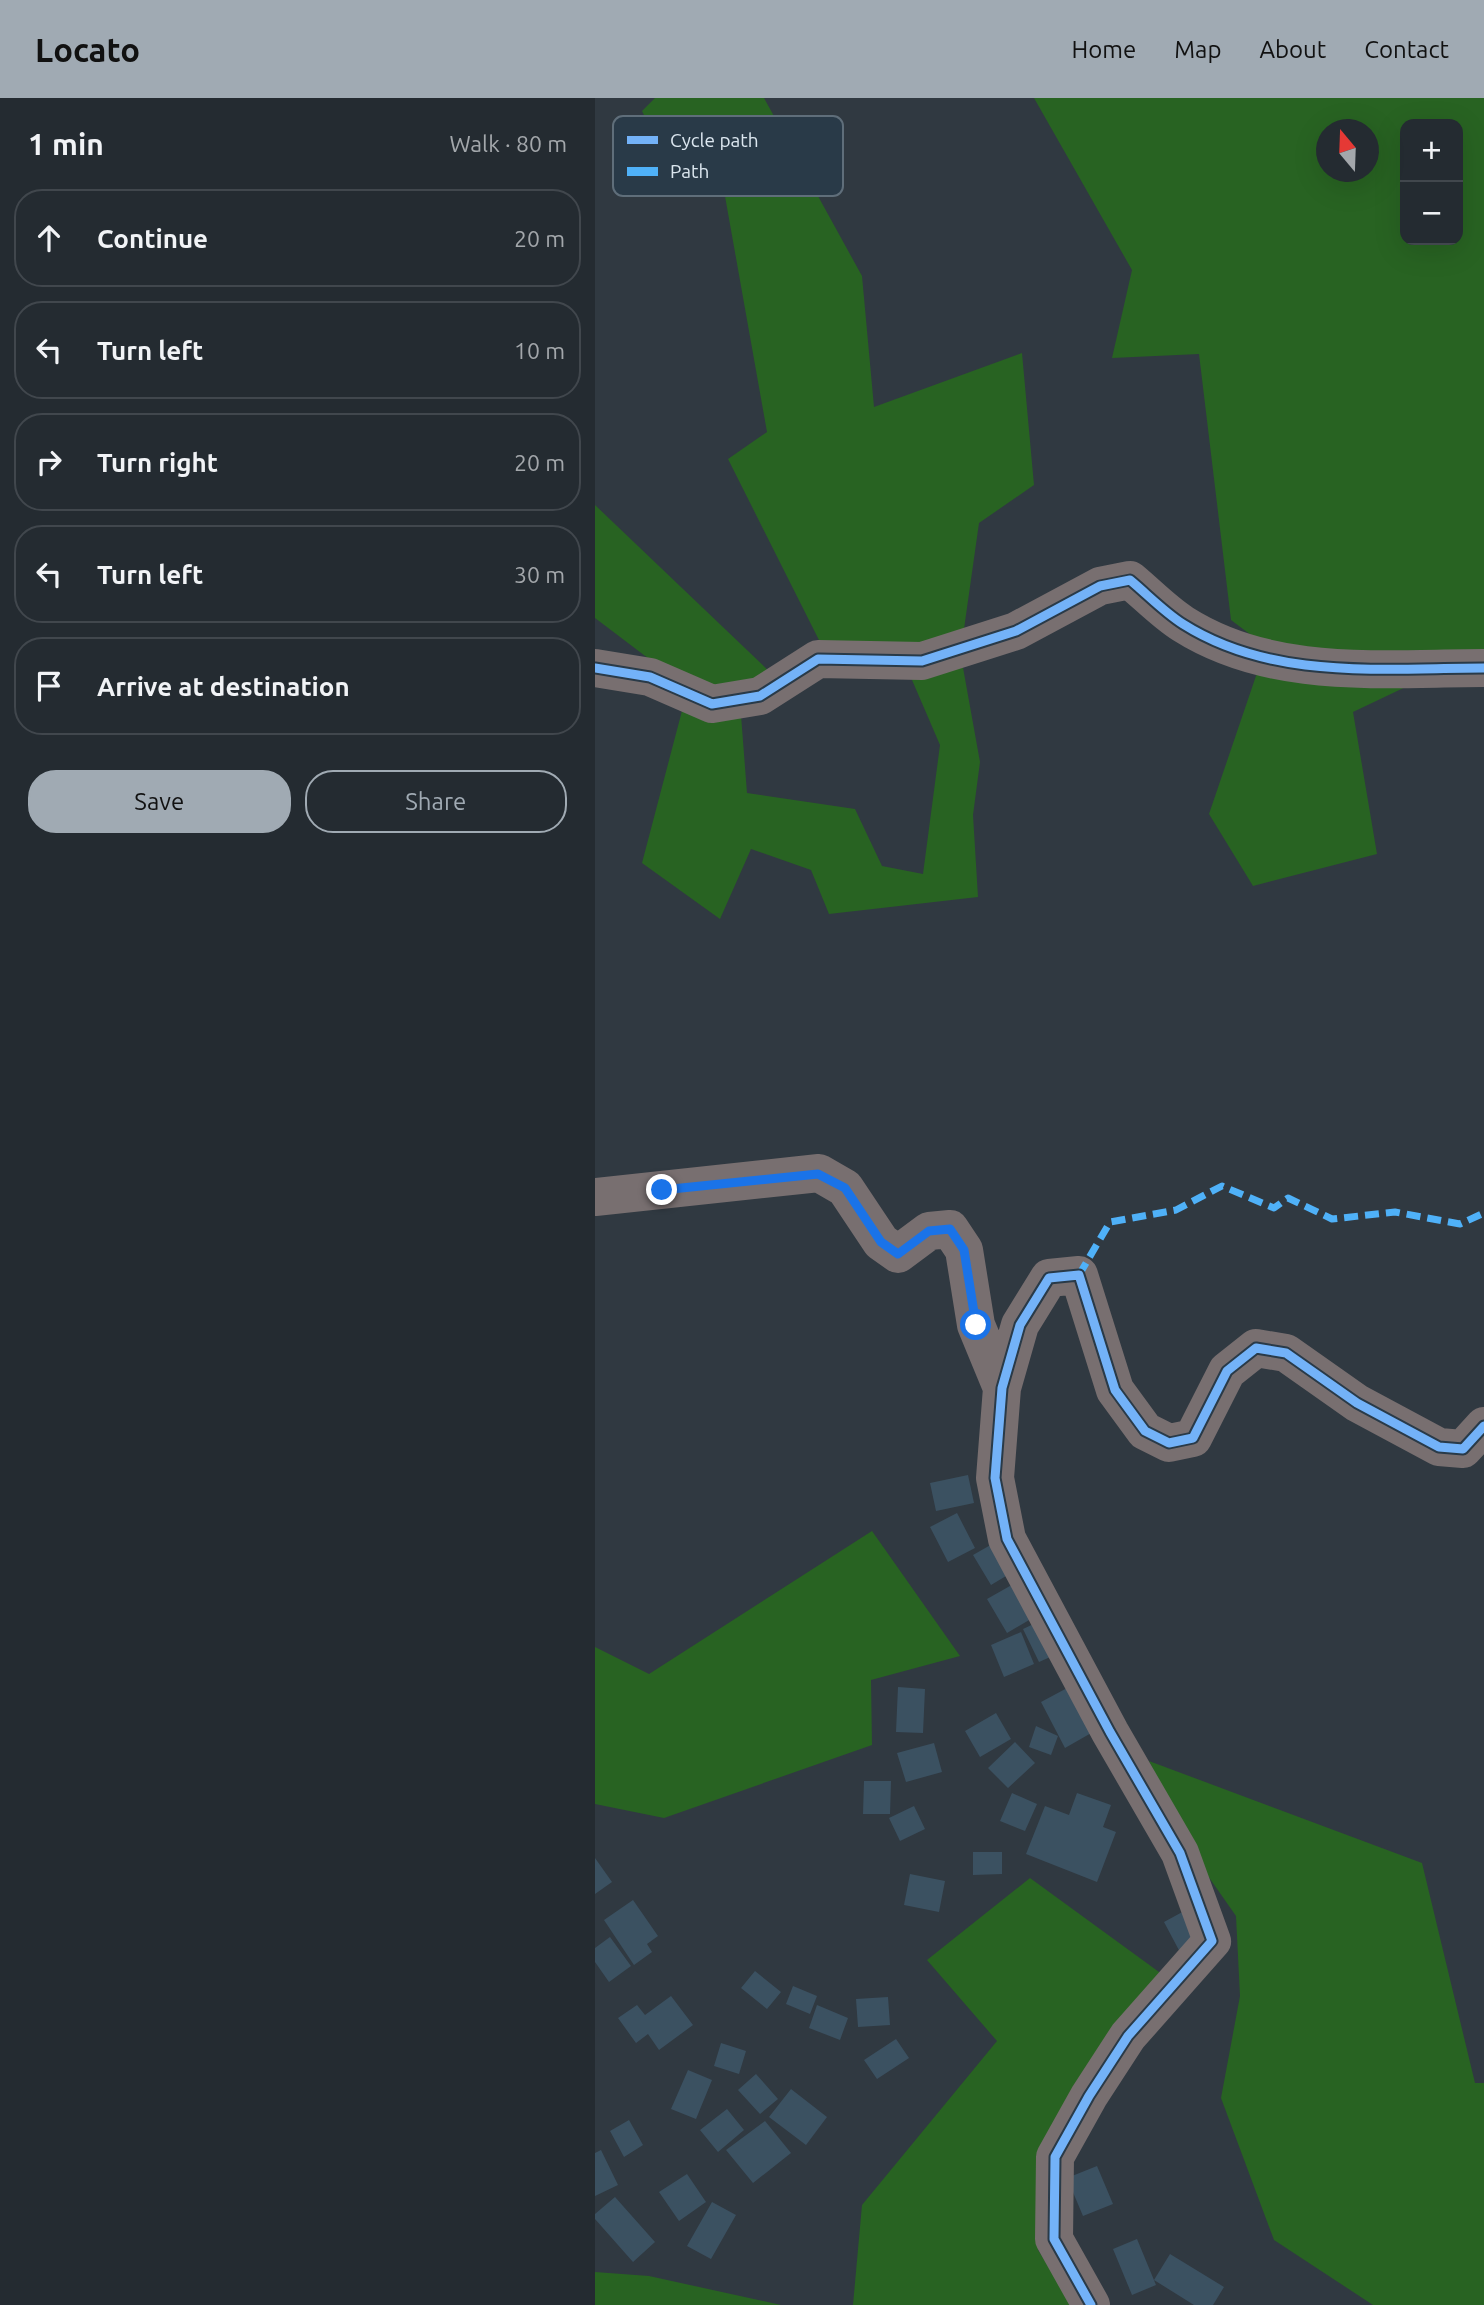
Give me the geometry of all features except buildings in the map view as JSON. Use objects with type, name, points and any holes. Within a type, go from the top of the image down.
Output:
[{"type":"street","points":[[595,668],[650,677],[712,704],[760,696],[818,659],[922,661],[1016,631],[1100,586],[1130,580],[1183,624],[1251,656],[1340,670],[1484,667]]},
{"type":"street","points":[[595,1197],[818,1174],[845,1188],[881,1242],[898,1254],[929,1231],[950,1229],[964,1250],[976,1325],[1002,1388]]},
{"type":"street","points":[[1090,2305],[1054,2239],[1055,2157],[1089,2096],[1128,2036],[1212,1941],[1180,1853],[1109,1732],[1007,1539],[995,1478],[1002,1388],[1020,1325],[1049,1278],[1079,1275],[1115,1390],[1145,1431],[1169,1443],[1193,1438],[1227,1371],[1256,1348],[1286,1353],[1357,1403],[1439,1447],[1463,1449],[1484,1426]]},
{"type":"green space","points":[[655,98],[764,98],[774,116],[644,116],[642,111]]},
{"type":"green space","points":[[1034,98],[1484,98],[1484,657],[1341,656],[1259,641],[1231,620],[1199,354],[1112,358],[1132,270]]},
{"type":"green space","points":[[725,196],[818,196],[862,276],[874,407],[1022,353],[1034,485],[979,523],[963,636],[918,648],[824,650],[728,459],[767,432]]},
{"type":"green space","points":[[595,505],[772,674],[715,693],[661,668],[595,618]]},
{"type":"green space","points":[[962,662],[980,762],[973,815],[978,897],[829,914],[811,870],[751,849],[720,919],[642,863],[683,707],[741,715],[747,793],[855,809],[882,866],[923,874],[940,745],[909,673]]},
{"type":"green space","points":[[1258,670],[1414,683],[1353,712],[1377,854],[1253,886],[1209,814]]},
{"type":"green space","points":[[872,1531],[960,1656],[871,1680],[872,1745],[664,1818],[595,1804],[595,1647],[649,1674]]},
{"type":"green space","points":[[1149,1761],[1422,1863],[1475,2083],[1484,2083],[1484,2305],[1373,2305],[1274,2240],[1221,2098],[1240,1996],[1236,1916],[1208,1876]]},
{"type":"green space","points":[[1030,1878],[1170,1980],[1039,2153],[1038,2250],[1073,2305],[853,2305],[862,2205],[997,2041],[927,1960]]},
{"type":"green space","points":[[595,2272],[649,2276],[781,2305],[595,2305]]},
{"type":"marked path","points":[[1079,1275],[1110,1222],[1176,1210],[1222,1186],[1274,1208],[1288,1198],[1332,1219],[1395,1212],[1460,1224],[1484,1213]]},
{"type":"cycle path","points":[[595,668],[650,677],[712,704],[760,696],[818,659],[922,661],[1016,631],[1100,586],[1130,580],[1183,624],[1218,642],[1254,655],[1329,667],[1484,668]]},
{"type":"cycle path","points":[[1091,2305],[1054,2239],[1055,2157],[1089,2096],[1128,2036],[1212,1941],[1180,1853],[1110,1732],[1007,1539],[995,1478],[1002,1388],[1020,1325],[1049,1278],[1079,1275],[1115,1390],[1145,1431],[1169,1443],[1193,1438],[1227,1371],[1256,1348],[1286,1353],[1357,1403],[1439,1447],[1463,1449],[1484,1426]]},
{"type":"route","points":[[662,1190],[818,1174],[845,1188],[881,1242],[898,1254],[929,1231],[950,1229],[964,1250],[976,1325]]}]
